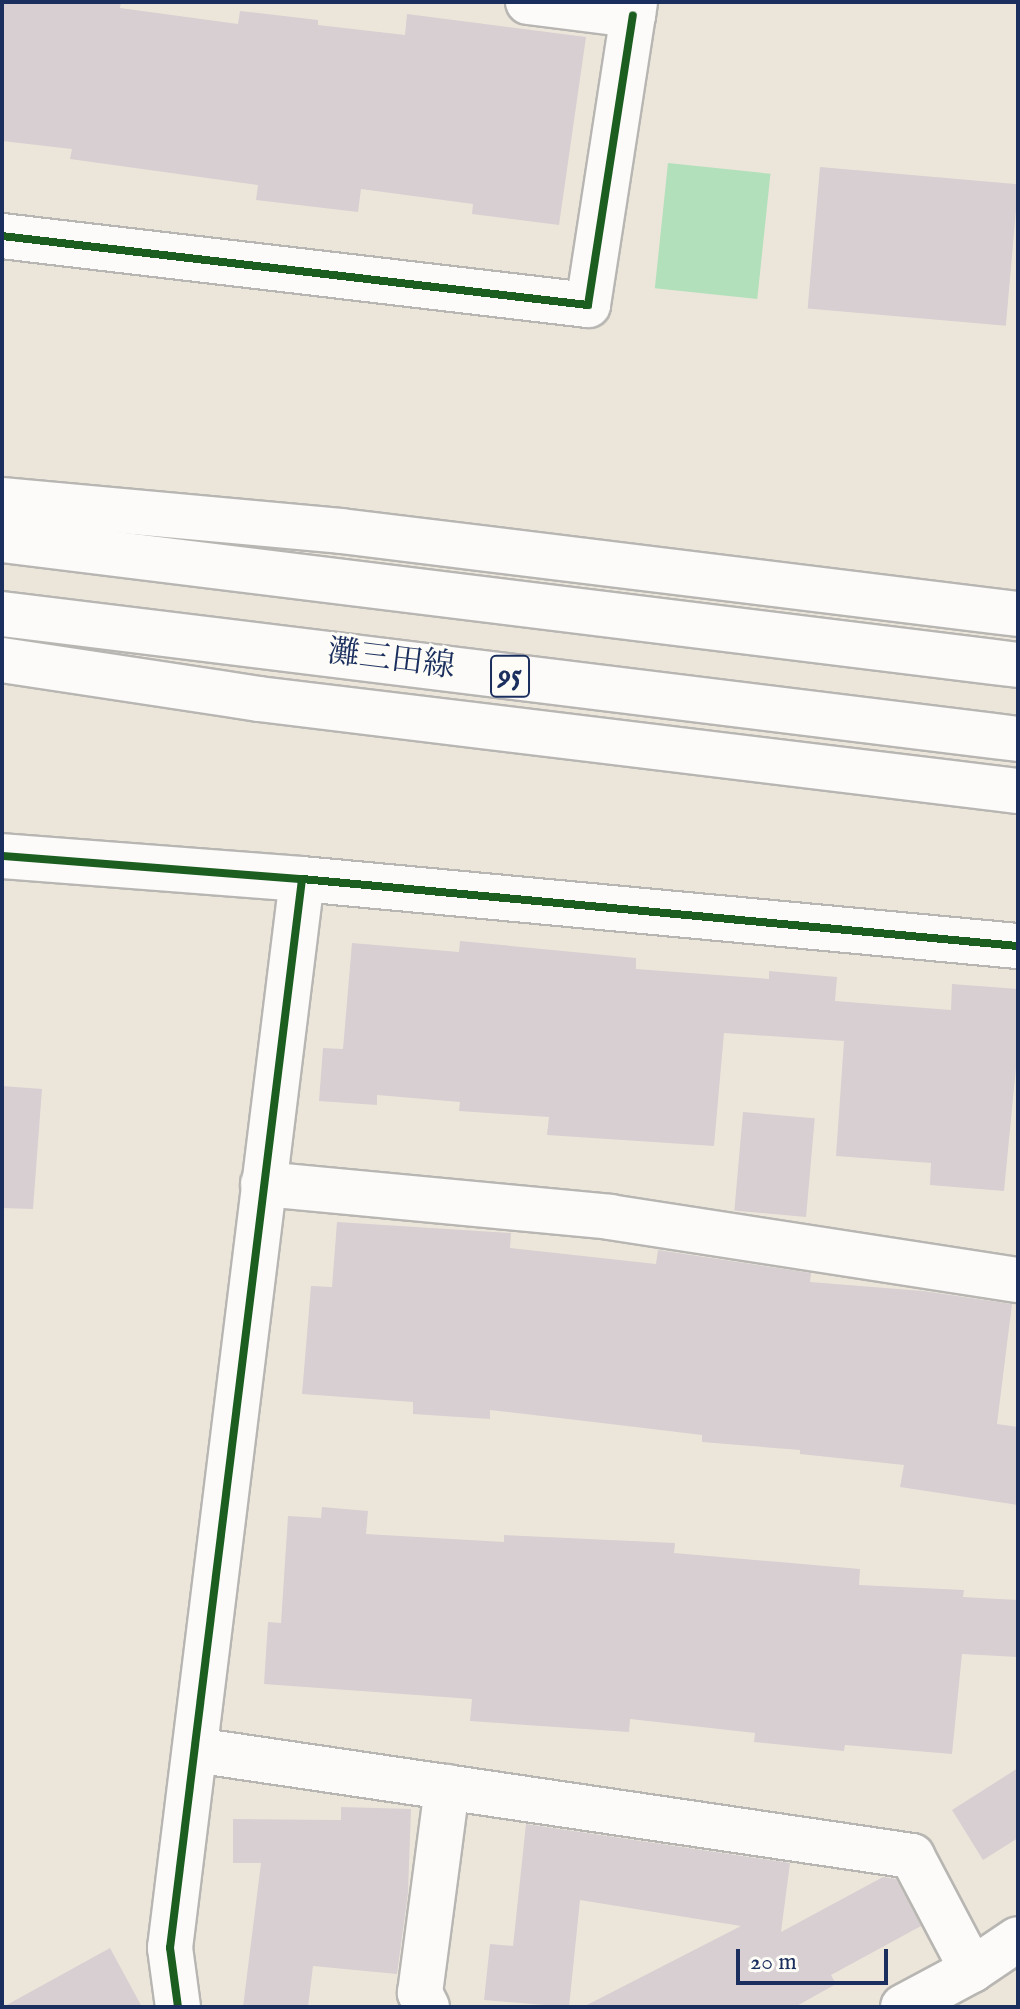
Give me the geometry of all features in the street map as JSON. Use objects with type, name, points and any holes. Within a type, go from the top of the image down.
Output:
[{"type":"street","points":[[2,236],[588,305],[634,9],[528,2]]},
{"type":"street","points":[[2,500],[341,531],[1018,614]]},
{"type":"street","name":"95","points":[[2,540],[1018,665]]},
{"type":"street","name":"灘三田線","points":[[2,614],[1018,739]]},
{"type":"street","name":"95","points":[[2,660],[259,699],[1018,791]]},
{"type":"street","points":[[2,856],[302,879],[1018,946]]},
{"type":"street","points":[[178,2007],[170,1948],[302,879]]},
{"type":"street","points":[[263,1184],[610,1217],[1018,1280]]},
{"type":"street","points":[[195,1750],[912,1856],[972,1970]]},
{"type":"street","points":[[427,2007],[420,1993],[447,1787]]},
{"type":"street","points":[[903,2007],[972,1970],[1018,1939]]},
{"type":"green space","points":[[668,163],[770,174],[757,299],[655,288]]},
{"type":"building","points":[[2,2],[121,2],[120,8],[238,24],[240,11],[318,20],[318,25],[405,35],[407,14],[586,37],[559,225],[472,214],[473,204],[361,189],[358,212],[256,200],[258,185],[70,159],[72,149],[2,141]]},
{"type":"building","points":[[820,167],[1018,184],[1006,326],[808,308]]},
{"type":"building","points":[[460,941],[636,958],[636,969],[769,979],[769,971],[837,977],[835,1001],[951,1010],[952,984],[1018,989],[1018,1047],[1004,1191],[930,1185],[931,1163],[836,1156],[844,1041],[724,1033],[714,1146],[547,1135],[549,1117],[459,1111],[460,1102],[377,1095],[377,1105],[319,1101],[323,1048],[343,1049],[352,943],[459,952]]},
{"type":"building","points":[[2,1086],[42,1089],[33,1209],[2,1208]]},
{"type":"building","points":[[743,1112],[815,1118],[806,1217],[734,1211]]},
{"type":"building","points":[[337,1222],[511,1233],[510,1248],[656,1264],[658,1250],[811,1273],[810,1282],[923,1291],[1012,1304],[997,1424],[1018,1427],[1018,1505],[900,1487],[904,1465],[800,1454],[800,1450],[702,1442],[702,1435],[490,1410],[490,1419],[413,1414],[413,1402],[302,1394],[311,1286],[332,1287]]},
{"type":"building","points":[[322,1507],[368,1511],[366,1534],[504,1542],[504,1535],[675,1543],[674,1553],[860,1569],[859,1585],[964,1590],[963,1597],[1018,1600],[1018,1657],[962,1654],[952,1754],[845,1745],[844,1751],[754,1742],[755,1733],[630,1719],[629,1732],[470,1721],[472,1699],[264,1684],[268,1622],[281,1623],[288,1516],[321,1518]]},
{"type":"building","points":[[1018,1768],[1018,1838],[983,1860],[952,1810]]},
{"type":"building","points":[[341,1807],[411,1809],[408,1893],[397,1974],[313,1966],[308,2007],[243,2007],[261,1863],[233,1863],[233,1819],[341,1820]]},
{"type":"building","points":[[526,1824],[790,1863],[781,1932],[883,1877],[896,1879],[921,1926],[831,1975],[836,1984],[795,2007],[583,2007],[741,1926],[580,1900],[569,2007],[484,2000],[490,1944],[513,1946]]},
{"type":"building","points":[[110,1948],[142,2007],[3,2007]]},
{"type":"cycle path","points":[[2,236],[588,305],[633,15]]},
{"type":"cycle path","points":[[2,856],[302,879],[1018,946]]},
{"type":"cycle path","points":[[178,2007],[170,1948],[302,879]]}]
